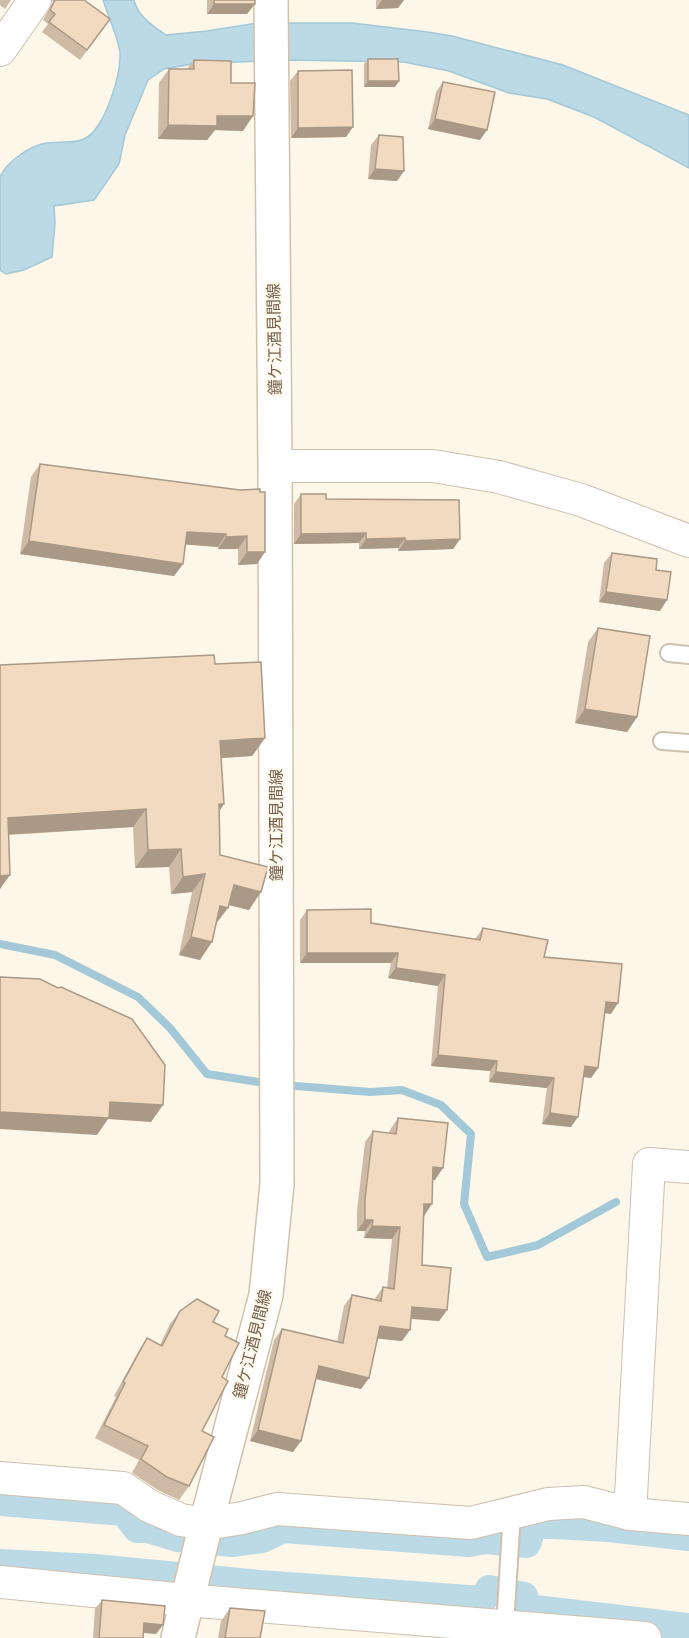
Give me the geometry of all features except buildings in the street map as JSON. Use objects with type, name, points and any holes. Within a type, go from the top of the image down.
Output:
[{"type":"main road","name":"鐘ケ江酒見間線","points":[[178,1638],[266,1295],[277,1184],[271,7]]},
{"type":"street","points":[[0,50],[34,0]]},
{"type":"street","points":[[275,466],[433,466],[499,477],[581,500],[689,541]]},
{"type":"street","points":[[630,1514],[649,1164],[689,1167]]},
{"type":"street","points":[[0,1478],[123,1488],[149,1506],[205,1528],[277,1509],[471,1523],[548,1504],[584,1502],[630,1514],[689,1519]]},
{"type":"street","points":[[0,1582],[188,1594],[505,1626],[570,1635],[645,1638]]},
{"type":"lane","points":[[669,653],[689,655]]},
{"type":"lane","points":[[662,741],[689,743]]},
{"type":"lane","points":[[505,1626],[512,1512]]},
{"type":"water","points":[[103,0],[134,0],[142,16],[166,35],[257,23],[352,23],[452,36],[563,65],[689,115],[689,168],[594,117],[547,99],[509,93],[449,71],[404,62],[287,60],[193,64],[164,69],[148,80],[125,135],[119,164],[94,200],[54,206],[52,257],[24,270],[6,274],[0,270],[0,177],[3,171],[20,155],[41,144],[76,141],[92,133],[105,113],[115,87],[120,53]]},
{"type":"waterway","points":[[0,944],[55,955],[138,997],[170,1028],[207,1074],[271,1084]]},
{"type":"waterway","points":[[284,1085],[370,1092],[402,1090],[441,1105],[471,1134],[464,1204],[487,1257],[538,1245],[616,1202]]},
{"type":"waterway","points":[[0,1502],[124,1512],[137,1529],[148,1529],[178,1538],[232,1543],[262,1539],[283,1529],[469,1543],[486,1540],[527,1544],[534,1524],[609,1528],[689,1537]]},
{"type":"waterway","points":[[0,1563],[95,1568],[260,1584],[483,1600],[489,1589],[524,1596],[527,1608],[689,1627]]}]
